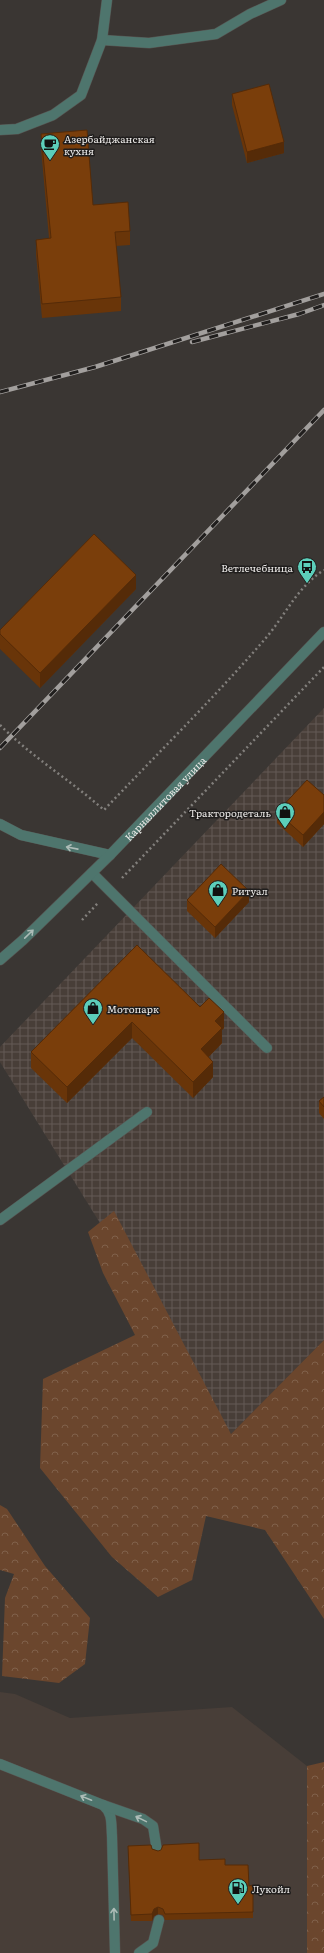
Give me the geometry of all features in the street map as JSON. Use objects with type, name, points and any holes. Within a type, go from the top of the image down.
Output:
[{"type":"street","points":[[0,130],[17,129],[53,115],[81,95],[102,40],[107,0]]},
{"type":"street","points":[[102,40],[149,43],[216,34],[250,14],[281,0]]},
{"type":"street","name":"Карналлитовая улица","points":[[0,960],[110,855],[324,632]]},
{"type":"street","points":[[0,824],[21,835],[110,855]]},
{"type":"street","points":[[92,873],[267,1048]]},
{"type":"street","points":[[0,1220],[147,1112]]},
{"type":"street","points":[[0,1764],[103,1805],[143,1819],[153,1826],[157,1851]]},
{"type":"street","points":[[103,1805],[111,1816],[115,1953]]},
{"type":"street","points":[[138,1953],[153,1943],[159,1920]]},
{"type":"path","points":[[0,725],[34,756],[72,783],[104,810],[266,638],[292,601],[314,577],[324,570]]},
{"type":"path","points":[[120,880],[324,667]]},
{"type":"path","points":[[82,920],[98,903]]},
{"type":"shaded area","points":[[324,708],[324,1340],[231,1434],[0,1062],[0,1047]]},
{"type":"shaded area","points":[[0,1692],[15,1694],[70,1718],[232,1707],[307,1766],[307,1953],[0,1953]]},
{"type":"green space","points":[[114,1211],[231,1434],[324,1340],[324,1619],[265,1530],[206,1516],[192,1580],[158,1597],[112,1557],[40,1468],[43,1379],[135,1335],[103,1273],[88,1232]]},
{"type":"green space","points":[[0,1505],[7,1509],[45,1566],[90,1618],[85,1664],[59,1683],[2,1676],[5,1598],[14,1574],[0,1570]]},
{"type":"green space","points":[[324,1762],[324,1953],[307,1953],[307,1766]]},
{"type":"building","points":[[269,84],[284,142],[247,152],[232,94]]},
{"type":"building","points":[[87,130],[93,205],[128,202],[130,231],[115,232],[121,297],[42,304],[36,240],[51,238],[41,134]]},
{"type":"building","points":[[94,534],[136,575],[40,673],[0,634],[0,630]]},
{"type":"building","points":[[307,780],[324,795],[324,812],[303,835],[277,812]]},
{"type":"building","name":"Ритуал","points":[[221,864],[249,891],[215,927],[187,900]]},
{"type":"building","points":[[137,945],[200,1007],[209,998],[224,1012],[215,1021],[222,1028],[201,1049],[213,1062],[193,1082],[132,1022],[67,1087],[31,1052]]},
{"type":"building","points":[[324,1097],[324,1107],[319,1101]]},
{"type":"building","points":[[199,1843],[199,1860],[225,1859],[225,1865],[248,1865],[249,1886],[253,1885],[253,1912],[165,1914],[163,1909],[158,1907],[154,1909],[152,1914],[131,1915],[128,1846],[151,1845],[152,1849],[158,1851],[161,1850],[163,1845]]},
{"type":"railway","points":[[0,392],[95,367],[324,294]]},
{"type":"railway","points":[[192,342],[299,314],[324,305]]},
{"type":"railway","points":[[0,748],[324,410]]},
{"type":"place","name":"Азербайджанская кухня","points":[[50,161]]},
{"type":"place","name":"Ветлечебница","points":[[307,584]]},
{"type":"place","name":"Трактородеталь","points":[[285,829]]},
{"type":"place","name":"Ритуал","points":[[218,907]]},
{"type":"place","name":"Мотопарк","points":[[93,1025]]},
{"type":"place","name":"Лукойл","points":[[238,1905]]}]
